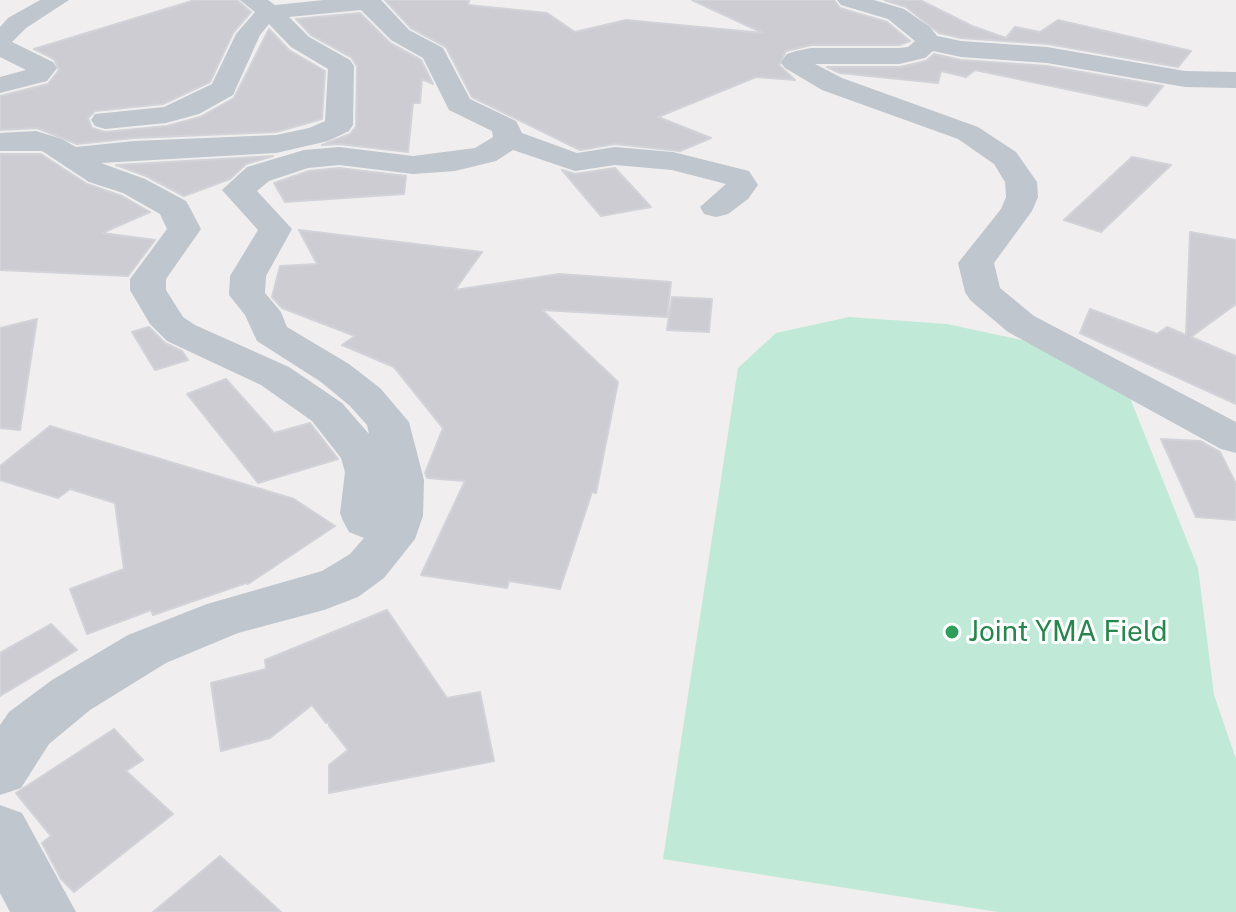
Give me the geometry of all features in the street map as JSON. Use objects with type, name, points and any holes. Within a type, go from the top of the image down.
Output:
[{"type":"street","points":[[0,85],[38,75],[44,68],[15,56],[0,43],[17,23],[57,0]]},
{"type":"street","points":[[849,0],[896,14],[921,32],[928,42],[1066,58],[1185,79],[1236,80]]},
{"type":"street","points":[[261,6],[369,15],[434,53],[459,104],[506,127],[508,138]]},
{"type":"street","points":[[69,157],[134,150],[276,144],[330,131],[339,125],[342,119],[341,66],[294,37],[261,6]]},
{"type":"street","points":[[105,120],[166,115],[189,108],[223,89],[248,34],[263,15],[261,6]]},
{"type":"street","points":[[294,37],[324,33]]},
{"type":"street","points":[[928,42],[916,53],[899,56],[811,56],[796,59],[794,63],[832,84],[968,133],[1005,158],[1021,182],[1022,197],[1016,211],[976,263],[983,292],[1021,324],[1236,440]]},
{"type":"street","points":[[508,138],[575,162],[615,156],[673,161],[738,178],[742,185],[737,192],[716,207]]},
{"type":"street","points":[[0,771],[29,728],[71,695],[147,649],[225,617],[306,597],[340,584],[367,566],[394,532],[400,516],[401,480],[388,422],[335,373],[271,333],[262,312],[247,295],[247,288],[248,276],[275,229],[238,190],[258,174],[304,159],[339,156],[413,165],[455,162],[485,155],[500,147],[508,138]]},
{"type":"street","points":[[0,142],[36,140],[100,175],[134,186],[174,208],[184,229],[150,272],[148,279],[148,290],[169,324],[181,333],[275,376],[327,412],[350,437],[363,458],[367,472],[363,513],[366,521],[394,532]]},
{"type":"street","points":[[0,832],[44,912]]},
{"type":"green space","name":"Joint YMA Field","points":[[849,317],[947,324],[1054,347],[1128,393],[1198,568],[1214,695],[1236,759],[1236,912],[998,912],[663,859],[738,368],[776,333]]},
{"type":"building","points":[[195,0],[237,0],[251,12],[233,33],[210,82],[163,104],[95,111],[88,118],[92,128],[105,132],[167,126],[200,117],[234,98],[269,29],[289,50],[325,71],[322,119],[276,132],[134,138],[77,144],[37,128],[0,130],[0,96],[48,84],[59,70],[54,59],[34,49]]},
{"type":"building","points":[[385,0],[469,0],[468,5],[547,13],[575,32],[626,20],[763,33],[692,0],[834,0],[840,8],[887,22],[910,41],[899,45],[811,45],[786,51],[779,65],[795,80],[756,77],[658,117],[711,138],[680,151],[615,144],[580,150],[472,97],[446,47],[411,28]]},
{"type":"building","points":[[884,0],[920,0],[972,26],[1006,38],[1015,27],[1040,32],[1058,20],[1191,51],[1178,67],[1048,44],[961,38],[939,33],[906,7]]},
{"type":"building","points":[[360,13],[390,43],[421,60],[433,84],[422,79],[420,103],[413,103],[408,152],[322,145],[350,134],[356,127],[357,66],[351,57],[311,35],[296,19]]},
{"type":"building","points":[[934,54],[961,60],[1047,66],[1163,86],[1147,106],[975,70],[966,77],[941,71],[938,83],[840,73],[827,67],[900,67],[926,61]]},
{"type":"building","points":[[0,154],[41,154],[87,184],[122,196],[150,212],[102,233],[155,240],[128,276],[0,270]]},
{"type":"building","points":[[273,156],[246,164],[230,179],[184,196],[146,176],[116,165]]},
{"type":"building","points":[[1132,157],[1171,165],[1101,232],[1064,220]]},
{"type":"building","points":[[339,168],[406,176],[404,194],[285,202],[274,183],[309,171]]},
{"type":"building","points":[[615,168],[651,207],[601,216],[562,170],[575,174]]},
{"type":"building","points":[[299,230],[482,252],[455,290],[559,274],[671,282],[667,317],[542,310],[618,382],[596,493],[592,492],[560,589],[509,581],[507,588],[421,575],[465,481],[427,478],[425,473],[443,428],[394,367],[342,345],[355,336],[282,308],[272,297],[280,266],[317,264]]},
{"type":"building","points":[[1190,232],[1236,240],[1236,304],[1191,337],[1236,356],[1236,404],[1080,333],[1090,309],[1157,334],[1167,327],[1186,335]]},
{"type":"building","points":[[672,297],[712,299],[709,332],[667,330]]},
{"type":"building","points":[[37,319],[20,430],[0,428],[0,328]]},
{"type":"building","points":[[149,327],[165,343],[182,351],[188,360],[155,370],[132,332]]},
{"type":"building","points":[[226,379],[274,433],[310,423],[338,459],[258,483],[187,394]]},
{"type":"building","points":[[50,426],[294,499],[335,526],[248,584],[153,615],[151,610],[87,634],[70,589],[124,569],[115,503],[70,489],[58,498],[0,480],[0,466]]},
{"type":"building","points":[[1161,439],[1200,441],[1220,452],[1236,484],[1236,520],[1196,517]]},
{"type":"building","points":[[387,610],[447,698],[480,692],[494,761],[329,793],[329,765],[348,750],[329,722],[326,723],[312,705],[270,738],[221,751],[211,683],[266,669],[265,660]]},
{"type":"building","points":[[51,624],[77,650],[0,696],[0,653]]},
{"type":"building","points":[[114,729],[143,760],[126,771],[173,814],[74,892],[61,879],[42,843],[51,836],[16,793]]},
{"type":"building","points":[[220,856],[281,912],[153,912]]},
{"type":"place","name":"Joint YMA Field","points":[[952,632]]}]
